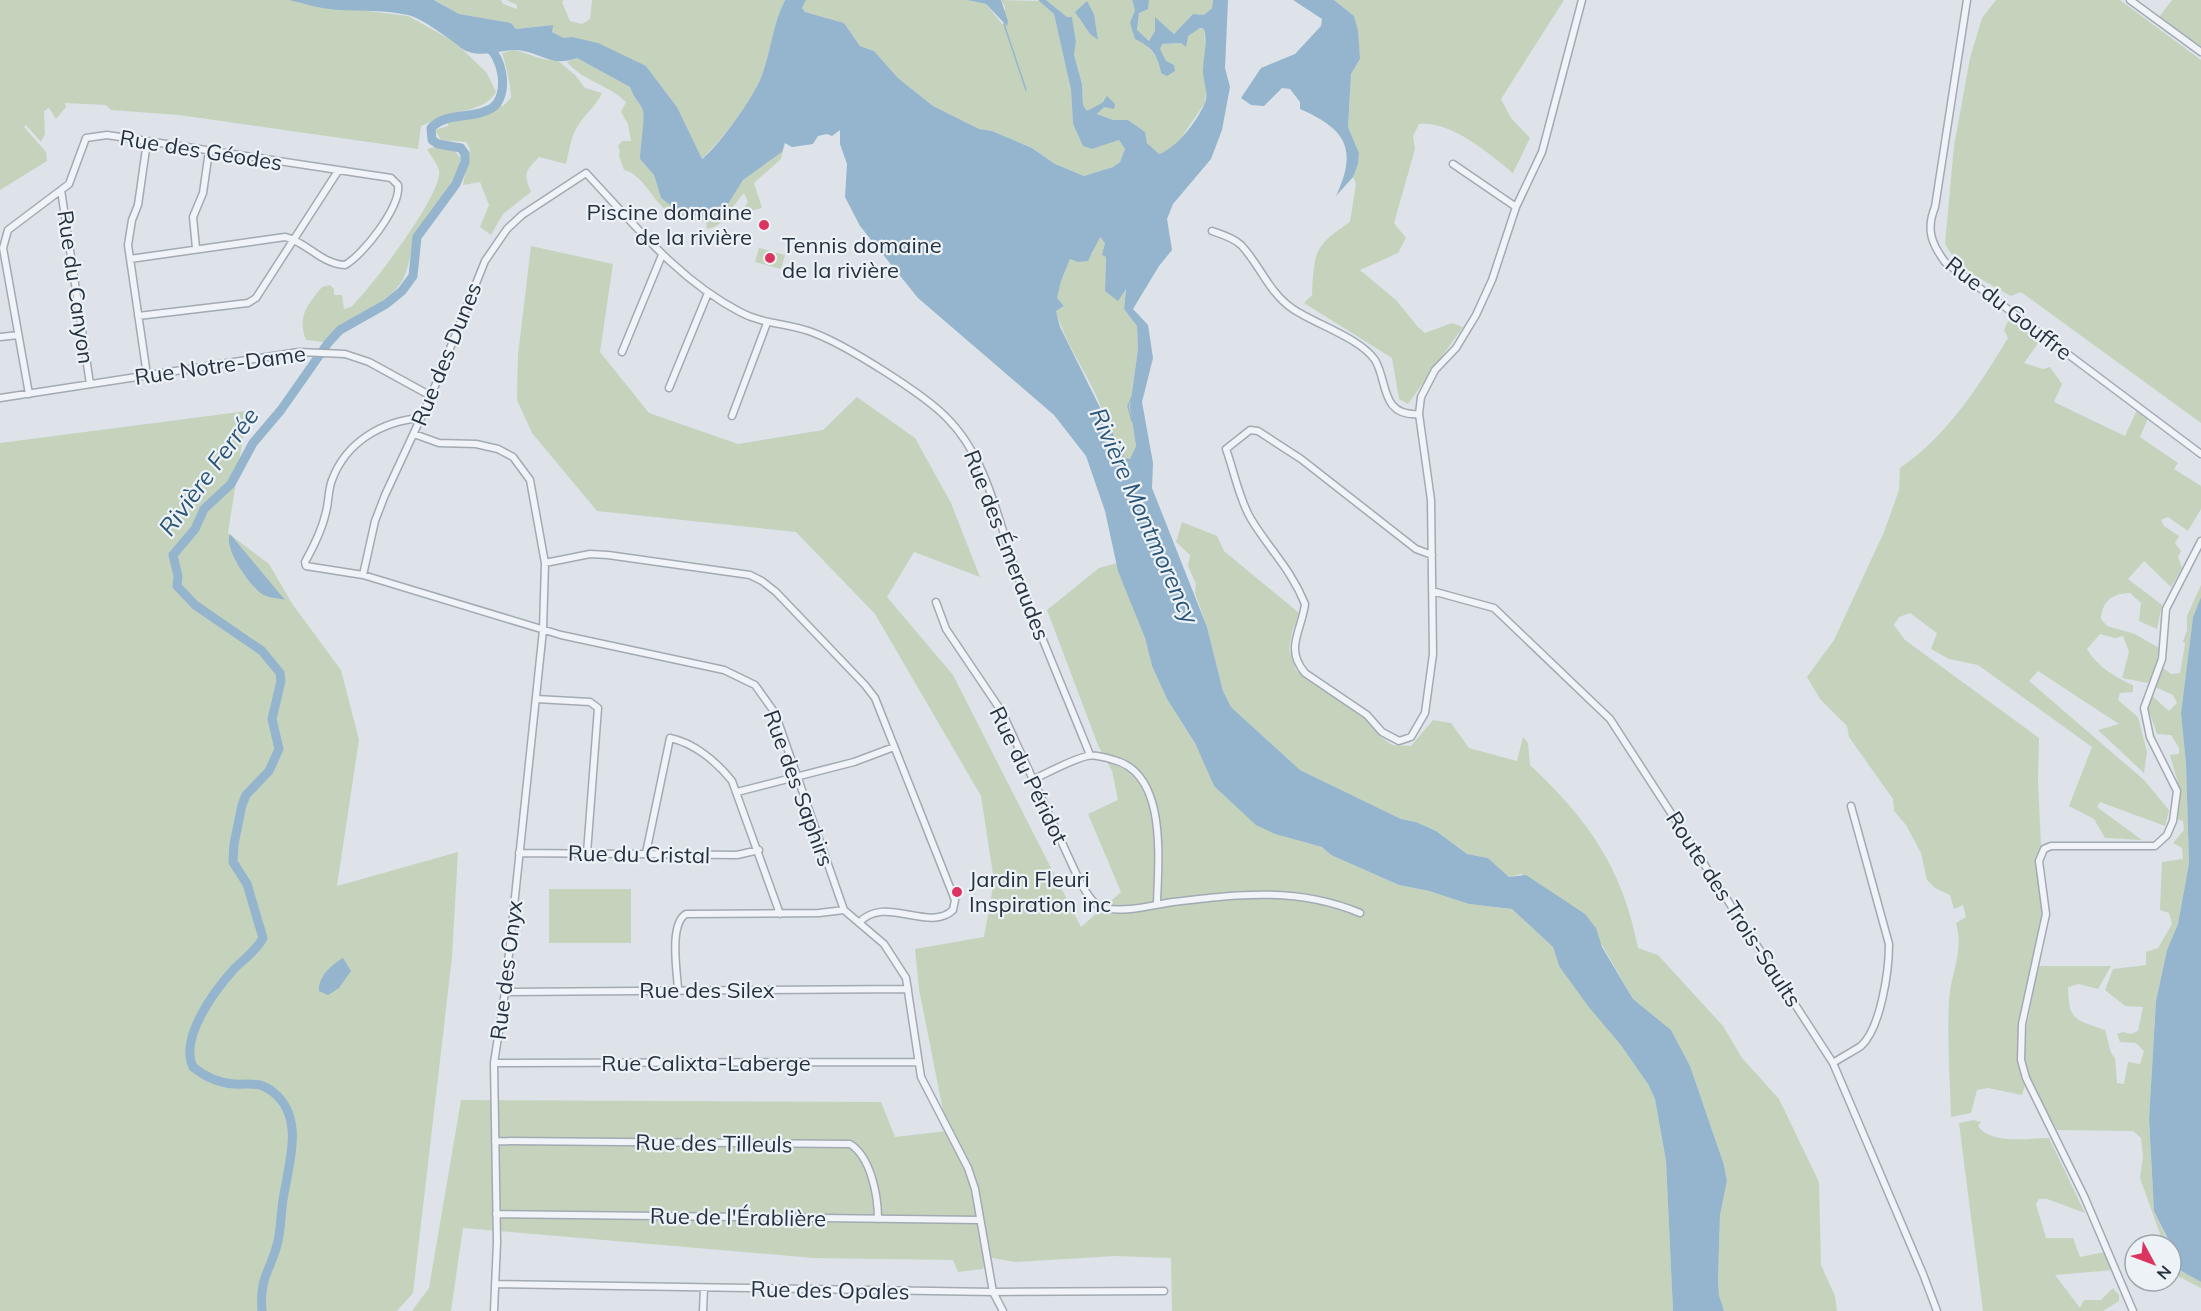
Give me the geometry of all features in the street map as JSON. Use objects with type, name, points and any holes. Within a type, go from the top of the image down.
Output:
[{"type":"street","points":[[1432,555],[1416,549],[1301,459],[1258,431],[1250,430],[1226,449],[1250,518],[1264,541],[1283,562],[1305,604],[1294,640],[1298,664],[1305,673],[1367,715],[1382,732],[1399,741],[1411,737],[1425,713],[1434,654],[1432,555],[1428,469],[1419,414],[1421,397],[1435,370],[1456,348],[1476,315],[1492,280],[1516,207],[1542,152],[1582,0]]},
{"type":"street","name":"Rue du Gouffre","points":[[1967,0],[1935,207],[1930,220],[1930,235],[1935,249],[1945,262],[2201,453]]},
{"type":"street","points":[[2130,0],[2201,52]]},
{"type":"street","name":"Rue des Géodes","points":[[29,394],[3,274],[3,248],[8,230],[62,190],[74,177],[80,149],[86,138],[107,135],[396,181],[399,191],[377,233],[362,253],[345,265],[328,262],[293,239]]},
{"type":"street","points":[[147,142],[138,205],[130,231],[130,260],[147,375]]},
{"type":"street","points":[[196,248],[193,217],[203,193],[209,151]]},
{"type":"street","points":[[1453,164],[1516,207]]},
{"type":"street","points":[[138,316],[248,303],[262,292],[293,239],[338,171]]},
{"type":"street","name":"Rue des Émeraudes","points":[[586,173],[662,255],[708,294],[766,323],[813,332],[832,341],[936,408],[960,433],[977,458],[1017,573],[1090,755]]},
{"type":"street","name":"Rue des Dunes","points":[[363,575],[375,521],[431,396],[473,286],[496,244],[522,215],[586,173]]},
{"type":"street","name":"Rue du Canyon","points":[[62,190],[90,384]]},
{"type":"street","points":[[1212,231],[1240,244],[1273,290],[1292,309],[1373,357],[1386,397],[1407,413],[1419,414]]},
{"type":"street","points":[[130,260],[272,237],[293,239]]},
{"type":"street","points":[[622,352],[662,255]]},
{"type":"street","points":[[669,388],[708,294]]},
{"type":"street","points":[[732,416],[766,323]]},
{"type":"street","points":[[0,337],[18,335]]},
{"type":"street","name":"Rue Notre-Dame","points":[[0,399],[299,352],[330,352],[369,362],[431,396]]},
{"type":"street","name":"Rue des Saphirs","points":[[421,418],[404,419],[375,430],[356,444],[340,462],[331,482],[321,532],[305,562],[310,569],[363,575],[543,630],[742,676],[755,684],[775,713],[844,910],[884,944],[897,961],[908,988],[921,1077],[968,1168],[993,1292],[1003,1311]]},
{"type":"street","name":"Rue des Onyx","points":[[414,434],[439,443],[451,442],[487,447],[513,457],[530,480],[545,563],[543,630],[536,699],[505,992],[494,1063],[496,1214],[494,1311]]},
{"type":"street","points":[[2133,1311],[2084,1197],[2026,1078],[2019,1043],[2046,914],[2039,861],[2044,849],[2051,846],[2155,846],[2167,835],[2173,821],[2177,791],[2150,737],[2144,708],[2162,659],[2162,628],[2166,609],[2201,541]]},
{"type":"street","points":[[545,563],[590,554],[608,555],[735,572],[762,581],[875,698],[955,905],[944,915],[870,912],[859,923]]},
{"type":"street","name":"Route des Trois-Saults","points":[[1432,591],[1494,608],[1610,719],[1833,1063],[1937,1311]]},
{"type":"street","name":"Rue du Péridot","points":[[936,602],[946,629],[1002,712],[1080,882],[1094,902],[1103,908],[1117,908],[1252,896],[1304,895],[1331,901],[1360,913]]},
{"type":"street","points":[[536,699],[590,702],[598,708],[587,853]]},
{"type":"street","points":[[646,853],[670,738],[688,742],[724,771],[737,792],[780,914]]},
{"type":"street","points":[[737,792],[854,762],[894,747]]},
{"type":"street","points":[[1032,780],[1090,755],[1126,764],[1140,774],[1149,789],[1155,820],[1157,904]]},
{"type":"street","points":[[1833,1063],[1862,1045],[1872,1031],[1889,958],[1889,944],[1851,807]]},
{"type":"street","name":"Rue du Cristal","points":[[519,853],[737,855],[759,850]]},
{"type":"street","points":[[678,989],[676,929],[680,917],[693,913],[819,914],[844,910]]},
{"type":"street","name":"Rue des Silex","points":[[505,992],[908,988]]},
{"type":"street","name":"Rue Calixta-Laberge","points":[[494,1063],[917,1062]]},
{"type":"street","name":"Rue des Tilleuls","points":[[495,1141],[850,1144],[858,1149],[869,1173],[878,1199],[878,1219]]},
{"type":"street","name":"Rue de l'Érablière","points":[[496,1214],[980,1220]]},
{"type":"street","name":"Rue des Opales","points":[[495,1284],[993,1292],[1164,1291]]},
{"type":"street","points":[[703,1311],[704,1288]]},
{"type":"green space","points":[[0,0],[289,0],[339,10],[352,9],[408,16],[455,42],[487,73],[496,92],[485,103],[446,115],[421,126],[418,149],[179,115],[111,110],[106,105],[65,103],[66,107],[56,119],[49,108],[44,111],[45,134],[41,142],[26,125],[24,127],[46,152],[47,161],[0,190]]},
{"type":"green space","points":[[435,0],[501,0],[503,4],[517,9],[517,5],[506,0],[564,0],[562,2],[570,21],[582,24],[590,19],[592,0],[785,0],[756,89],[725,134],[701,159],[677,107],[646,66],[564,38],[552,32],[552,25],[516,29],[511,23],[459,14]]},
{"type":"green space","points":[[806,0],[967,0],[986,4],[1003,25],[1005,7],[1001,0],[1041,1],[1054,14],[1071,90],[1073,124],[1083,146],[1092,149],[1119,140],[1125,149],[1120,162],[1113,167],[1084,176],[1055,164],[1032,148],[992,131],[979,129],[933,106],[898,78],[874,51],[860,46],[844,23],[805,12],[802,8]]},
{"type":"green space","points":[[1046,0],[1132,0],[1135,10],[1130,24],[1158,59],[1161,73],[1166,61],[1159,49],[1162,44],[1181,43],[1195,29],[1204,29],[1206,55],[1203,71],[1207,85],[1205,103],[1174,148],[1159,154],[1151,148],[1144,132],[1128,120],[1113,120],[1097,114],[1104,107],[1104,98],[1102,103],[1088,112],[1083,105],[1082,84],[1074,55],[1076,42],[1072,17],[1067,17]],"holes":[[[1087,2],[1094,14],[1098,40],[1090,34],[1076,13]]]},
{"type":"green space","points":[[1149,0],[1213,0],[1212,8],[1204,15],[1193,14],[1174,34],[1156,18],[1155,31],[1150,41],[1137,31],[1139,12],[1148,8]]},
{"type":"green space","points":[[1334,0],[1564,0],[1501,99],[1511,118],[1530,138],[1513,173],[1457,133],[1431,124],[1419,124],[1413,136],[1415,149],[1394,223],[1406,238],[1398,253],[1360,270],[1396,300],[1425,333],[1452,323],[1463,327],[1408,404],[1399,399],[1392,358],[1304,303],[1312,295],[1315,259],[1318,251],[1329,237],[1350,222],[1356,184],[1353,177],[1359,153],[1348,127],[1351,74],[1360,59],[1354,16]]},
{"type":"green space","points":[[1996,0],[2120,0],[2201,60],[2201,423],[2021,292],[2011,296],[1974,275],[1958,261],[1945,244],[1954,146],[1970,58],[1982,18]]},
{"type":"green space","points":[[2172,0],[2201,0],[2201,47],[2157,20]]},
{"type":"green space","points":[[514,50],[541,59],[557,60],[575,75],[585,88],[602,93],[575,131],[566,164],[539,157],[526,176],[531,192],[503,214],[491,235],[480,227],[489,205],[480,182],[463,185],[470,149],[466,142],[441,140],[435,130],[448,126],[448,123],[469,119],[493,104],[503,106],[511,98],[502,53]]},
{"type":"green space","points":[[577,58],[630,87],[643,111],[640,159],[654,175],[661,198],[675,209],[706,219],[728,204],[743,180],[782,152],[785,143],[781,159],[754,183],[762,208],[740,214],[748,202],[744,193],[720,224],[707,229],[706,222],[684,219],[669,213],[638,178],[624,170],[618,146],[622,141],[631,141],[628,124],[621,112],[626,102],[612,91],[581,74],[567,62]]},
{"type":"green space","points":[[434,147],[455,151],[461,159],[453,179],[419,229],[402,281],[389,296],[340,327],[323,342],[306,340],[303,332],[303,318],[322,287],[330,285],[334,289],[334,295],[342,295],[344,309],[351,307],[418,219],[437,182],[439,170],[427,149]]},
{"type":"green space","points":[[1100,236],[1105,243],[1102,255],[1106,257],[1105,291],[1126,287],[1124,309],[1137,326],[1138,349],[1130,407],[1136,446],[1130,459],[1125,459],[1094,391],[1068,342],[1056,311],[1064,306],[1057,298],[1070,258],[1093,254],[1094,243]]},
{"type":"green space","points":[[531,246],[613,264],[600,352],[649,413],[738,444],[823,430],[857,397],[915,438],[951,503],[980,577],[914,552],[887,597],[953,675],[1081,927],[1121,892],[1088,814],[1118,800],[1112,771],[1098,745],[1047,610],[1099,568],[1117,563],[1145,638],[1152,666],[1167,699],[1195,743],[1214,786],[1275,834],[1322,847],[1331,855],[1399,885],[1429,891],[1469,904],[1512,909],[1553,947],[1559,966],[1620,1044],[1648,1084],[1655,1099],[1666,1161],[1673,1311],[1172,1311],[1171,1258],[1115,1256],[1016,1262],[986,1257],[983,1269],[958,1272],[953,1260],[814,1258],[463,1228],[451,1311],[412,1311],[429,1288],[461,1100],[881,1102],[895,1137],[947,1131],[919,989],[915,949],[984,937],[994,881],[981,796],[875,614],[796,532],[597,511],[532,433],[517,400],[518,355]]},
{"type":"green space","name":"Tennis domaine de la rivière","points":[[759,248],[785,255],[781,269],[755,262]]},
{"type":"green space","points":[[2010,317],[2041,339],[2024,363],[2043,369],[2050,367],[2062,384],[2054,402],[2125,436],[2137,410],[2148,418],[2140,437],[2178,463],[2174,469],[2201,486],[2201,509],[2188,531],[2168,517],[2161,520],[2164,526],[2179,536],[2175,543],[2181,551],[2178,557],[2182,568],[2171,587],[2144,561],[2128,579],[2162,605],[2157,629],[2139,621],[2141,603],[2130,593],[2114,596],[2106,603],[2102,613],[2101,619],[2107,626],[2135,634],[2159,648],[2156,666],[2148,683],[2122,678],[2129,652],[2123,636],[2115,638],[2100,634],[2087,649],[2107,671],[2133,685],[2133,692],[2120,693],[2118,700],[2138,717],[2147,752],[2144,773],[2098,730],[2119,724],[2038,671],[2029,681],[2144,780],[2169,810],[2165,826],[2100,802],[2097,807],[2142,840],[2105,838],[2094,819],[2069,806],[2092,747],[1978,665],[1949,659],[1931,649],[1937,633],[1910,613],[1899,617],[1894,625],[1905,640],[2039,738],[2041,846],[2035,858],[2042,912],[2018,1037],[2025,1085],[2022,1095],[1988,1088],[1977,1090],[1971,1113],[1951,1117],[1949,1000],[1959,943],[1956,923],[1966,917],[1963,905],[1954,909],[1950,895],[1935,888],[1927,880],[1921,853],[1906,825],[1894,811],[1893,799],[1849,737],[1847,726],[1820,699],[1807,677],[1834,640],[1884,532],[1899,490],[1900,468],[1933,441],[1961,409],[2008,338],[2004,330]]},
{"type":"green space","points":[[247,411],[228,533],[269,564],[293,605],[341,670],[359,740],[337,886],[458,852],[452,957],[413,1293],[397,1311],[0,1311],[0,443]]},
{"type":"green space","points":[[1182,522],[1217,536],[1224,551],[1299,613],[1289,649],[1296,670],[1367,719],[1381,737],[1392,745],[1411,746],[1433,720],[1451,723],[1469,748],[1517,761],[1523,737],[1528,743],[1530,765],[1551,785],[1586,826],[1613,870],[1623,894],[1638,948],[1658,955],[1723,1026],[1742,1058],[1779,1099],[1819,1182],[1821,1265],[1835,1296],[1837,1311],[1724,1311],[1719,1295],[1718,1280],[1720,1215],[1727,1181],[1724,1165],[1690,1066],[1671,1030],[1633,999],[1584,914],[1521,874],[1509,877],[1488,858],[1467,854],[1436,831],[1416,822],[1401,819],[1300,770],[1231,707],[1223,691],[1207,627],[1195,593],[1196,584],[1188,566],[1190,555],[1176,542]]},
{"type":"green space","points":[[2201,585],[2201,597],[2193,617],[2181,713],[2186,764],[2189,863],[2178,924],[2167,950],[2156,1001],[2149,1119],[2154,1211],[2164,1233],[2160,1233],[2140,1178],[2143,1157],[2141,1138],[2133,1131],[2057,1130],[2026,1075],[2021,1057],[2038,966],[2111,966],[2098,989],[2079,984],[2068,987],[2070,1007],[2072,1013],[2080,1021],[2105,1030],[2111,1053],[2115,1058],[2117,1083],[2124,1084],[2128,1062],[2140,1064],[2144,1051],[2136,1043],[2120,1042],[2117,1034],[2123,1032],[2131,1034],[2138,1031],[2143,1007],[2125,1006],[2105,990],[2113,969],[2146,965],[2146,952],[2158,948],[2172,924],[2169,913],[2160,910],[2162,862],[2183,859],[2182,848],[2173,843],[2184,830],[2183,821],[2176,819],[2179,793],[2170,755],[2179,754],[2179,748],[2171,735],[2157,734],[2148,708],[2151,695],[2169,711],[2177,703],[2173,695],[2155,687],[2163,668],[2171,674],[2180,673],[2185,644],[2183,641],[2187,631],[2187,616]]},
{"type":"green space","points":[[549,889],[631,889],[631,943],[549,943]]},
{"type":"green space","points":[[1974,1120],[1981,1122],[1978,1126],[1992,1136],[2011,1139],[2049,1138],[2085,1213],[2047,1199],[2039,1199],[2036,1204],[2046,1238],[2073,1238],[2080,1257],[2105,1252],[2113,1270],[2055,1275],[2080,1308],[2084,1300],[2101,1300],[2113,1288],[2119,1295],[2119,1301],[2103,1311],[1983,1311],[1959,1123]]},
{"type":"green space","points":[[2183,1272],[2201,1282],[2201,1288],[2183,1279]]},
{"type":"water","name":"Rivière Montmorency","points":[[289,0],[434,0],[459,14],[511,23],[516,29],[553,25],[552,32],[564,38],[572,37],[598,43],[646,66],[677,107],[702,159],[725,134],[756,88],[764,70],[777,19],[785,0],[806,0],[802,8],[805,12],[844,23],[860,46],[874,51],[898,78],[933,106],[979,129],[992,131],[1032,148],[1055,164],[1084,176],[1113,167],[1120,162],[1125,149],[1119,140],[1092,149],[1083,146],[1073,124],[1071,90],[1054,14],[1038,0],[1046,0],[1067,17],[1072,17],[1076,42],[1074,55],[1082,84],[1083,105],[1087,111],[1102,103],[1107,96],[1115,104],[1114,109],[1104,107],[1097,114],[1113,120],[1128,120],[1145,132],[1147,143],[1159,154],[1173,146],[1186,133],[1205,103],[1203,71],[1205,34],[1204,29],[1200,28],[1188,36],[1186,47],[1181,43],[1162,44],[1160,49],[1166,61],[1174,65],[1175,71],[1167,76],[1161,73],[1153,52],[1135,39],[1130,23],[1135,10],[1132,0],[1149,0],[1148,9],[1139,13],[1137,30],[1149,41],[1155,31],[1155,17],[1174,34],[1193,14],[1204,15],[1212,8],[1213,0],[1228,0],[1225,68],[1230,87],[1222,130],[1211,159],[1173,204],[1167,219],[1172,250],[1159,266],[1133,309],[1148,325],[1153,358],[1142,402],[1153,463],[1152,488],[1207,627],[1223,691],[1231,707],[1300,770],[1401,819],[1416,822],[1436,831],[1467,854],[1488,858],[1509,877],[1526,875],[1585,914],[1596,928],[1602,947],[1633,999],[1671,1030],[1690,1066],[1724,1165],[1727,1181],[1720,1215],[1718,1280],[1719,1295],[1724,1311],[1673,1311],[1666,1161],[1655,1099],[1648,1084],[1620,1044],[1559,966],[1553,947],[1512,909],[1469,904],[1429,891],[1399,885],[1331,855],[1322,847],[1275,834],[1256,825],[1214,786],[1195,743],[1167,699],[1152,666],[1145,638],[1118,571],[1105,511],[1086,456],[1054,415],[918,298],[860,226],[845,197],[847,164],[840,144],[840,130],[832,136],[827,134],[818,136],[813,144],[792,147],[785,143],[782,152],[743,180],[728,204],[706,219],[675,209],[661,198],[654,175],[640,159],[643,111],[630,87],[577,58],[559,61],[516,50],[485,54],[473,53],[466,51],[426,23],[408,15],[382,11],[333,9]],"holes":[[[1100,237],[1105,243],[1102,255],[1106,257],[1105,291],[1118,301],[1126,289],[1124,309],[1137,326],[1138,349],[1130,407],[1136,446],[1130,459],[1125,458],[1060,327],[1056,311],[1064,306],[1057,298],[1070,259],[1078,262],[1088,261]]]},
{"type":"water","points":[[967,0],[1001,0],[1008,21],[1007,26],[986,4]]},
{"type":"water","points":[[1293,0],[1334,0],[1354,16],[1358,31],[1360,59],[1351,74],[1348,127],[1359,153],[1358,164],[1353,177],[1336,196],[1346,165],[1344,142],[1337,133],[1328,124],[1300,109],[1300,102],[1290,89],[1282,88],[1264,106],[1251,105],[1241,98],[1261,68],[1295,54],[1321,26],[1322,19]]},
{"type":"water","points":[[1087,1],[1094,14],[1098,40],[1090,34],[1075,12]]},
{"type":"water","points":[[230,534],[285,600],[264,595],[251,583],[230,548]]},
{"type":"water","points":[[2201,597],[2201,1282],[2183,1272],[2183,1233],[2165,1233],[2154,1211],[2149,1119],[2156,1001],[2167,950],[2178,924],[2189,863],[2186,764],[2181,713],[2193,617]]},
{"type":"water","points":[[343,958],[351,971],[339,988],[328,995],[319,991],[326,972]]},
{"type":"waterway","points":[[1004,24],[1026,90]]},
{"type":"waterway","name":"Rivière Ferrée","points":[[262,1311],[262,1290],[278,1241],[291,1157],[292,1128],[289,1115],[283,1103],[273,1092],[259,1085],[228,1083],[212,1078],[193,1067],[190,1055],[195,1029],[209,1002],[226,978],[263,938],[247,884],[233,862],[234,844],[246,795],[269,771],[279,749],[272,719],[281,681],[280,673],[262,651],[195,605],[177,586],[178,576],[173,555],[195,529],[204,509],[231,484],[253,443],[281,410],[328,343],[340,330],[386,304],[402,291],[413,276],[417,237],[456,184],[465,162],[465,154],[461,148],[438,144],[432,140],[431,128],[445,119],[485,112],[498,102],[501,95],[500,66],[497,58],[486,46]]},
{"type":"waterway","points":[[1132,397],[1128,406],[1132,421]]},
{"type":"place","name":"Piscine domaine de la rivière","points":[[764,225]]},
{"type":"place","name":"Tennis domaine de la rivière","points":[[770,258]]},
{"type":"place","name":"Jardin Fleuri Inspiration inc","points":[[957,892]]}]
